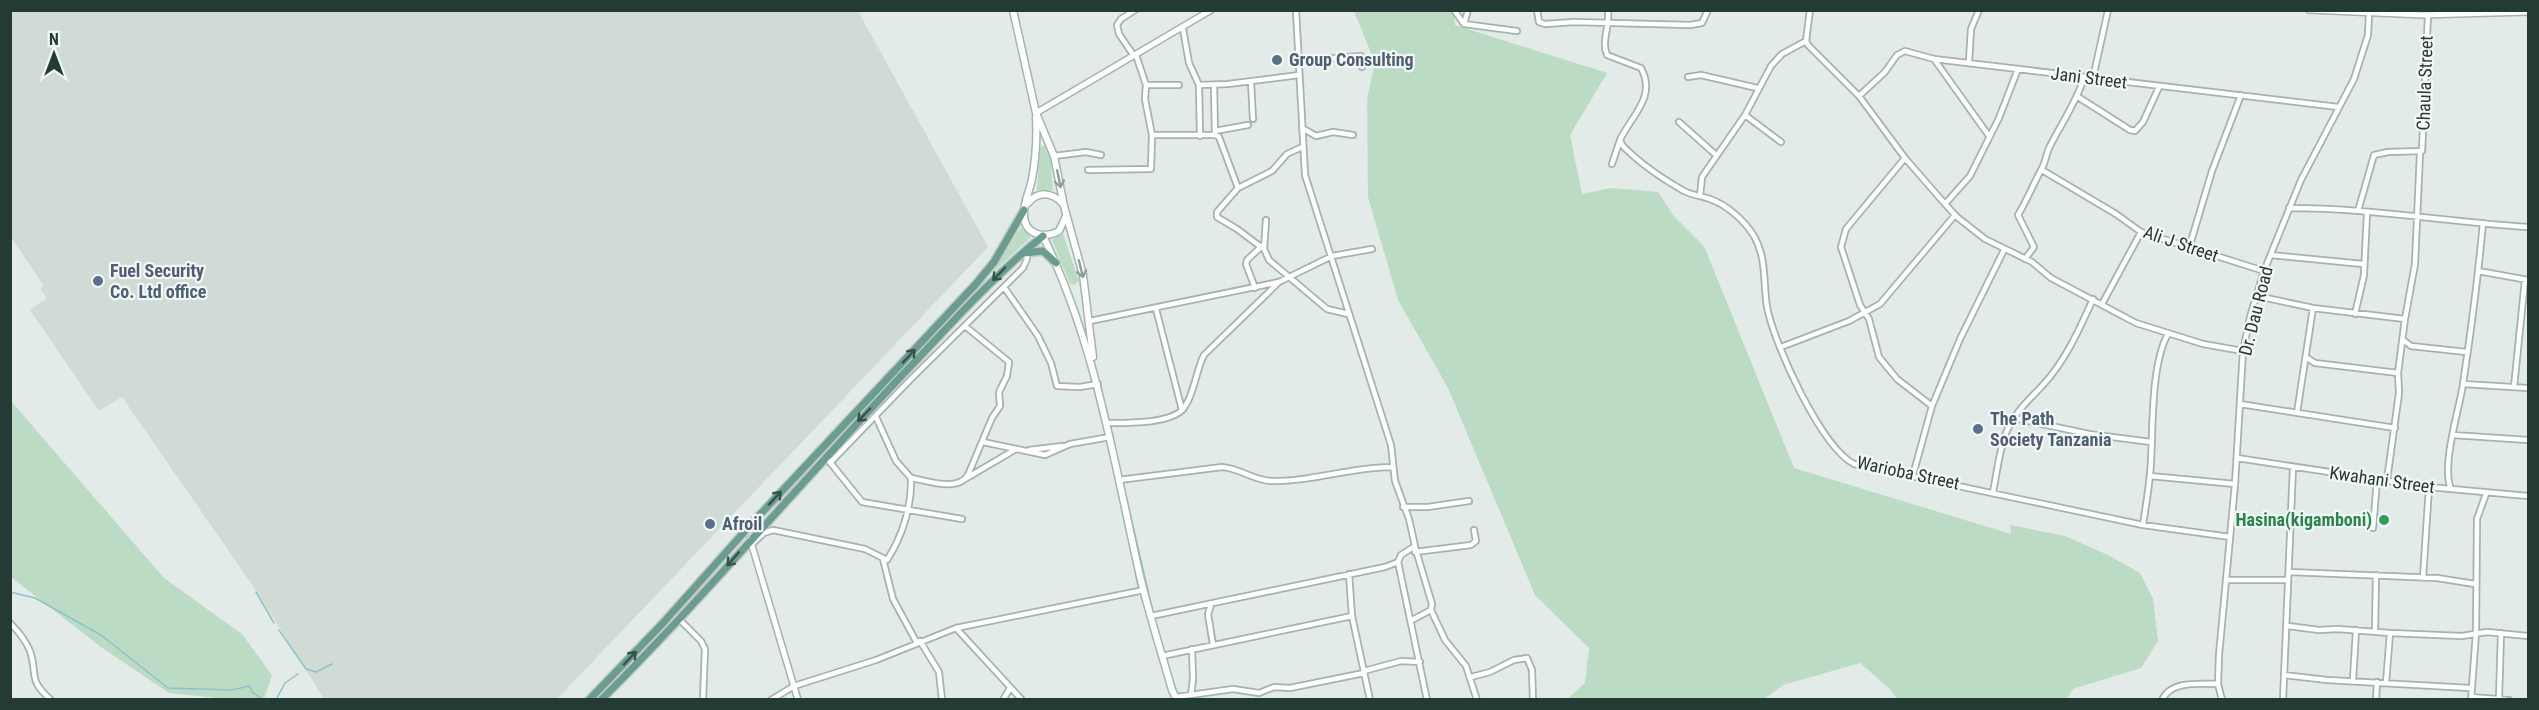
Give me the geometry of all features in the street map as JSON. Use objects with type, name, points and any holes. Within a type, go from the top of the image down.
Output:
[{"type":"main road","points":[[1013,10],[1036,114],[1054,156],[1065,209],[1083,275],[1095,370],[1119,480],[1144,590],[1176,698]]},
{"type":"main road","points":[[1036,114],[1033,177],[1025,207],[1025,222],[1028,228],[1043,236],[1056,263],[1095,370]]},
{"type":"main road","points":[[589,699],[656,631],[753,520],[975,285],[994,262],[1025,207],[1034,197],[1048,194],[1055,196],[1065,209],[1063,226],[1059,231],[1043,236],[1014,259],[680,620],[601,699]]},
{"type":"main road","points":[[1014,259],[1026,252],[1043,251],[1056,263]]},
{"type":"street","points":[[1088,170],[1151,169],[1152,135],[1145,99],[1146,85],[1135,56],[1119,34],[1117,26],[1121,20],[1135,10]]},
{"type":"street","points":[[1036,114],[1183,29],[1211,10]]},
{"type":"street","points":[[1296,10],[1305,175],[1389,440],[1392,467],[1430,596],[1431,610],[1445,640],[1466,666],[1477,699]]},
{"type":"street","points":[[1454,10],[1464,24],[1517,31]]},
{"type":"street","points":[[1464,24],[1468,10]]},
{"type":"street","points":[[1537,10],[1539,21],[1545,24],[1574,22],[1698,25],[1704,20],[1708,10]]},
{"type":"street","points":[[1608,10],[1610,24],[1604,47],[1606,56],[1641,68],[1646,86],[1643,102],[1620,140],[1612,164]]},
{"type":"street","points":[[1810,10],[1806,41],[1808,45],[1859,96],[1905,158],[1955,215],[1973,230],[2004,250],[2038,266],[2051,278],[2136,323],[2203,344],[2243,351]]},
{"type":"street","points":[[1969,62],[1971,29],[1979,10]]},
{"type":"street","points":[[2093,78],[2108,10]]},
{"type":"street","points":[[2309,10],[2369,14],[2377,12],[2426,14],[2529,12]]},
{"type":"street","name":"Dr. Dau Road","points":[[2222,699],[2218,684],[2237,458],[2243,351],[2264,271],[2289,208],[2301,180],[2354,79],[2363,51],[2369,14]]},
{"type":"street","name":"Chaula Street","points":[[2358,211],[2374,155],[2388,152],[2420,153],[2422,149],[2426,14]]},
{"type":"street","points":[[1183,29],[1189,63],[1199,85],[1200,136]]},
{"type":"street","points":[[1700,196],[1702,177],[1745,115],[1757,88],[1777,59],[1806,41]]},
{"type":"street","name":"Jani Street","points":[[1859,96],[1886,72],[1900,53],[1905,51],[1934,59],[2338,107]]},
{"type":"street","points":[[1298,61],[1361,56],[1362,66]]},
{"type":"street","points":[[1934,59],[1989,136]]},
{"type":"street","points":[[1945,204],[1970,176],[2018,69]]},
{"type":"street","points":[[1199,85],[1251,82],[1299,75]]},
{"type":"street","points":[[1688,77],[1701,75],[1757,88]]},
{"type":"street","points":[[2025,260],[2034,247],[2018,215],[2028,199],[2036,176],[2042,170],[2048,152],[2078,97],[2084,78]]},
{"type":"street","points":[[1251,82],[1253,119]]},
{"type":"street","points":[[1146,85],[1179,85]]},
{"type":"street","points":[[1214,85],[1215,133],[1219,137],[1238,188]]},
{"type":"street","points":[[2078,97],[2135,131],[2144,122],[2159,87]]},
{"type":"street","points":[[2189,248],[2212,171],[2241,95]]},
{"type":"street","points":[[1745,115],[1781,142]]},
{"type":"street","points":[[1679,122],[1716,155]]},
{"type":"street","points":[[1152,135],[1200,136],[1248,125]]},
{"type":"street","points":[[1302,128],[1316,136],[1332,132],[1353,135]]},
{"type":"street","name":"Warioba Street","points":[[1620,140],[1625,148],[1686,192],[1726,207],[1753,235],[1764,267],[1767,308],[1781,347],[1804,399],[1836,449],[1846,460],[1854,464],[2143,525],[2230,537]]},
{"type":"street","points":[[1262,246],[1216,215],[1238,188],[1272,171],[1284,155],[1302,147]]},
{"type":"street","points":[[1054,156],[1086,152],[1101,155]]},
{"type":"street","points":[[2387,480],[2399,393],[2398,373],[2405,319],[2415,264],[2419,216],[2420,153]]},
{"type":"street","points":[[1905,158],[1846,230],[1842,239],[1843,255],[1860,305],[1869,319],[1875,346],[1886,367],[1897,379],[1930,402],[1932,406]]},
{"type":"street","name":"Ali J Street","points":[[2042,170],[2116,214],[2141,232],[2264,271]]},
{"type":"street","points":[[2289,208],[2358,211],[2529,227]]},
{"type":"street","points":[[2355,314],[2363,283],[2367,213]]},
{"type":"street","points":[[1781,347],[1865,313],[1880,304],[1955,215]]},
{"type":"street","points":[[1266,220],[1262,246],[1265,255],[1328,309],[1348,314]]},
{"type":"street","points":[[2451,489],[2448,477],[2453,435],[2463,384],[2483,223]]},
{"type":"street","points":[[2102,304],[2141,232]]},
{"type":"street","points":[[1255,288],[1246,264],[1247,260],[1262,246]]},
{"type":"street","points":[[1090,321],[1279,282],[1332,256],[1372,249]]},
{"type":"street","points":[[1913,475],[1932,406],[1960,339],[2004,250]]},
{"type":"street","points":[[962,519],[862,502],[828,460],[876,417],[1026,264],[1026,252]]},
{"type":"street","points":[[2271,255],[2363,264]]},
{"type":"street","points":[[2478,271],[2527,280],[2514,387]]},
{"type":"street","points":[[1107,423],[1158,419],[1173,416],[1182,410],[1186,405],[1197,369],[1204,355],[1279,282]]},
{"type":"street","points":[[1004,287],[1038,336],[1051,363],[1057,386],[1098,384]]},
{"type":"street","points":[[2257,296],[2313,308],[2405,319]]},
{"type":"street","points":[[1993,492],[2006,434],[2014,418],[2021,406],[2042,386],[2054,370],[2080,328],[2093,299]]},
{"type":"street","points":[[2297,413],[2313,308]]},
{"type":"street","points":[[1156,309],[1182,410]]},
{"type":"street","points":[[965,326],[1004,356],[1010,365],[1000,390],[1001,402],[965,479]]},
{"type":"street","points":[[2143,525],[2150,476],[2160,351],[2168,334]]},
{"type":"street","points":[[2403,340],[2411,346]]},
{"type":"street","points":[[2402,348],[2411,346],[2466,352]]},
{"type":"street","points":[[2307,358],[2315,363],[2398,373]]},
{"type":"street","points":[[2305,368],[2315,363]]},
{"type":"street","points":[[2463,384],[2529,388]]},
{"type":"street","points":[[2240,404],[2395,428]]},
{"type":"street","points":[[876,417],[896,461],[911,478],[955,484],[1016,449]]},
{"type":"street","points":[[2014,418],[2089,434],[2151,442]]},
{"type":"street","points":[[2453,435],[2529,440]]},
{"type":"street","points":[[983,442],[1045,454],[1064,446],[1110,438]]},
{"type":"street","name":"Kwahani Street","points":[[2237,458],[2429,487],[2486,494],[2529,496]]},
{"type":"street","points":[[1119,480],[1223,467],[1265,480],[1281,481],[1361,468],[1392,467]]},
{"type":"street","points":[[2283,699],[2288,626],[2293,467]]},
{"type":"street","points":[[2150,476],[2235,484]]},
{"type":"street","points":[[798,699],[751,542],[773,530],[865,549],[883,560],[888,559],[900,537],[911,478]]},
{"type":"street","points":[[2373,528],[2377,480]]},
{"type":"street","points":[[2423,578],[2429,487]]},
{"type":"street","points":[[2486,494],[2477,519],[2476,633],[2471,698],[2509,699]]},
{"type":"street","points":[[1403,507],[1428,507],[1469,501]]},
{"type":"street","points":[[1428,699],[1398,562],[1401,555],[1409,552],[1471,545],[1476,541],[1474,530]]},
{"type":"street","points":[[1409,552],[1414,546]]},
{"type":"street","points":[[883,560],[893,599],[939,672],[942,699]]},
{"type":"street","points":[[1151,616],[1211,605],[1398,562]]},
{"type":"street","points":[[2289,572],[2423,578],[2475,584]]},
{"type":"street","points":[[1349,574],[1352,616],[1370,699]]},
{"type":"street","points":[[2375,631],[2376,575]]},
{"type":"street","points":[[2226,580],[2288,580]]},
{"type":"street","points":[[771,699],[794,686],[876,660],[956,628],[1144,590]]},
{"type":"street","points":[[1211,605],[1208,614],[1213,645]]},
{"type":"street","points":[[1412,620],[1431,610]]},
{"type":"street","points":[[1162,656],[1352,616]]},
{"type":"street","points":[[680,620],[701,641],[705,650],[703,699]]},
{"type":"street","points":[[10,623],[28,648],[34,677],[43,693],[51,699]]},
{"type":"street","points":[[2288,626],[2319,630],[2462,636],[2476,633],[2529,636]]},
{"type":"street","points":[[956,628],[1022,699]]},
{"type":"street","points":[[2353,680],[2356,630]]},
{"type":"street","points":[[2386,683],[2390,633]]},
{"type":"street","points":[[2499,699],[2501,633]]},
{"type":"street","points":[[1191,695],[1192,649]]},
{"type":"street","points":[[1471,677],[1490,672],[1514,660],[1527,658],[1532,670],[1533,699]]},
{"type":"street","points":[[1176,698],[1233,689],[1259,693],[1274,687],[1290,688],[1364,672],[1401,661],[1420,662]]},
{"type":"street","points":[[2284,675],[2327,680],[2470,688]]},
{"type":"street","points":[[2376,699],[2377,682]]},
{"type":"street","points":[[2157,699],[2162,699],[2167,691],[2181,686],[2218,684]]},
{"type":"street","points":[[1003,699],[1010,688]]},
{"type":"street","points":[[43,693],[43,699]]},
{"type":"shaded area","points":[[10,11],[858,11],[988,247],[557,699],[324,699],[255,589],[122,397],[99,411],[30,310],[47,298],[40,289],[44,286],[11,237]]},
{"type":"green space","points":[[1354,11],[1454,11],[1455,25],[1607,73],[1570,135],[1582,194],[1612,188],[1658,192],[1673,215],[1704,246],[1794,468],[2011,534],[2010,525],[2065,536],[2108,555],[2140,573],[2153,599],[2158,641],[2141,668],[2073,689],[2067,699],[1897,699],[1890,689],[1860,663],[1783,685],[1764,699],[1567,699],[1585,683],[1589,648],[1535,595],[1448,388],[1398,300],[1368,197],[1367,99],[1375,63]]},
{"type":"green space","points":[[1044,145],[1050,156],[1053,190],[1037,190],[1040,148]]},
{"type":"green space","points":[[1021,227],[1031,237],[992,273]]},
{"type":"green space","points":[[1063,234],[1079,281],[1074,285],[1070,284],[1052,240]]},
{"type":"green space","points":[[10,400],[164,578],[242,634],[272,675],[264,699],[226,699],[169,693],[101,647],[11,577]]},
{"type":"waterway","points":[[1123,483],[1153,612]]},
{"type":"waterway","points":[[1126,525],[1138,586]]},
{"type":"waterway","points":[[10,592],[35,598],[101,635],[168,688],[232,690],[249,686],[253,693],[264,700]]},
{"type":"waterway","points":[[256,592],[274,623]]},
{"type":"waterway","points":[[1141,597],[1144,604]]},
{"type":"waterway","points":[[1155,620],[1163,648]]},
{"type":"waterway","points":[[279,630],[306,669],[316,672],[332,664]]},
{"type":"waterway","points":[[1168,667],[1177,693]]},
{"type":"waterway","points":[[276,700],[285,683],[298,674]]},
{"type":"place","name":"Group Consulting","points":[[1277,60]]},
{"type":"place","name":"Fuel Security Co. Ltd office","points":[[98,281]]},
{"type":"place","name":"The Path Society Tanzania","points":[[1978,429]]},
{"type":"place","name":"Hasina(kigamboni)","points":[[2384,520]]},
{"type":"place","name":"Afroil","points":[[710,524]]}]
